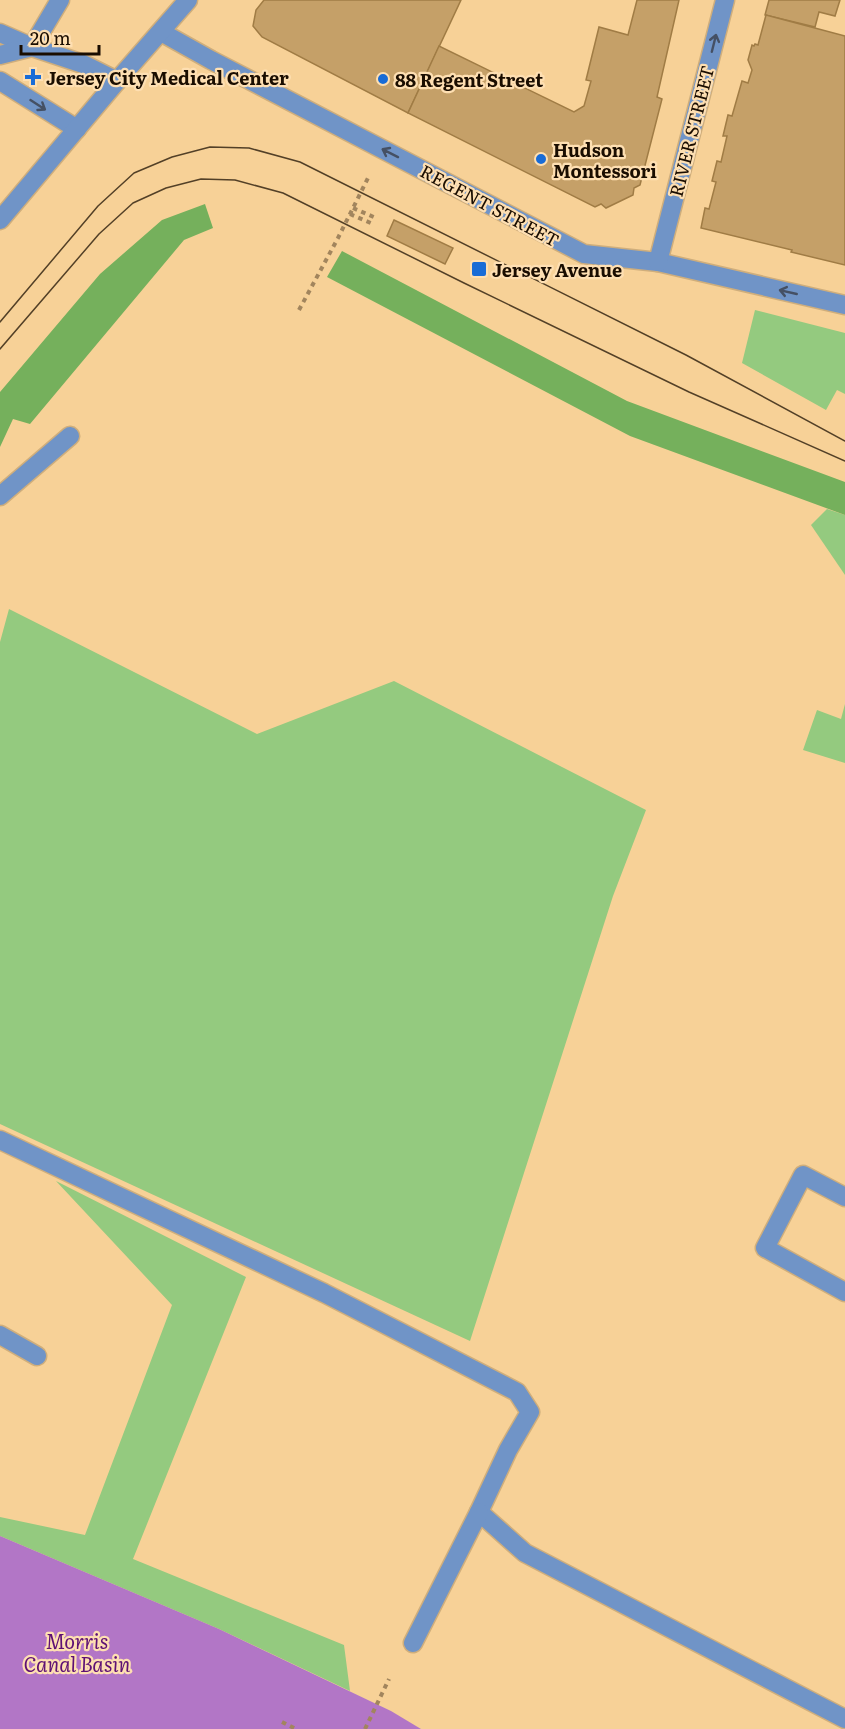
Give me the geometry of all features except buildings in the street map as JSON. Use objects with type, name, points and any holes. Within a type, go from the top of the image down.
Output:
[{"type":"street","points":[[0,55],[32,47],[60,0]]},
{"type":"street","points":[[0,220],[188,0]]},
{"type":"street","name":"RIVER STREET","points":[[658,262],[725,0]]},
{"type":"street","name":"REGENT STREET","points":[[161,32],[584,254],[658,262],[845,305]]},
{"type":"street","points":[[0,33],[32,47],[83,64],[117,81]]},
{"type":"street","points":[[0,81],[77,129]]},
{"type":"street","points":[[0,496],[70,436]]},
{"type":"street","points":[[0,1140],[324,1293],[517,1392],[530,1412],[508,1450],[413,1643]]},
{"type":"street","points":[[845,1197],[803,1175],[765,1248],[845,1292]]},
{"type":"street","points":[[0,1335],[37,1356]]},
{"type":"street","points":[[479,1512],[525,1553],[845,1719]]},
{"type":"path","points":[[299,310],[369,176]]},
{"type":"path","points":[[353,208],[376,218]]},
{"type":"path","points":[[350,214],[373,224]]},
{"type":"path","points":[[365,1729],[389,1679]]},
{"type":"path","points":[[282,1722],[296,1729]]},
{"type":"green space","points":[[205,204],[213,228],[184,240],[30,424],[13,419],[0,447],[0,392],[100,274],[162,220]]},
{"type":"green space","points":[[342,251],[627,401],[845,482],[845,515],[630,436],[327,277]]},
{"type":"green space","points":[[755,310],[845,333],[845,394],[837,390],[826,410],[742,363]]},
{"type":"green space","points":[[827,509],[845,515],[845,575],[811,525]]},
{"type":"green space","points":[[9,609],[257,734],[394,681],[646,810],[613,896],[470,1341],[0,1124],[0,642]]},
{"type":"green space","points":[[845,704],[845,763],[803,750],[817,710],[841,719]]},
{"type":"green space","points":[[56,1181],[246,1277],[133,1559],[344,1645],[350,1691],[219,1629],[0,1536],[0,1517],[85,1535],[172,1305]]},
{"type":"water","name":"Morris Canal Basin","points":[[0,1536],[219,1629],[391,1711],[421,1729],[0,1729]]},
{"type":"tram line","points":[[0,322],[98,206],[134,173],[172,157],[210,147],[249,148],[300,162],[686,355],[845,441]]},
{"type":"tram line","points":[[0,349],[99,234],[133,203],[166,188],[201,179],[235,180],[283,193],[689,392],[845,461]]},
{"type":"place","name":"Jersey City Medical Center","points":[[33,77]]},
{"type":"place","name":"88 Regent Street","points":[[383,79]]},
{"type":"place","name":"Hudson Montessori","points":[[541,159]]},
{"type":"place","name":"Jersey Avenue","points":[[479,269]]}]
